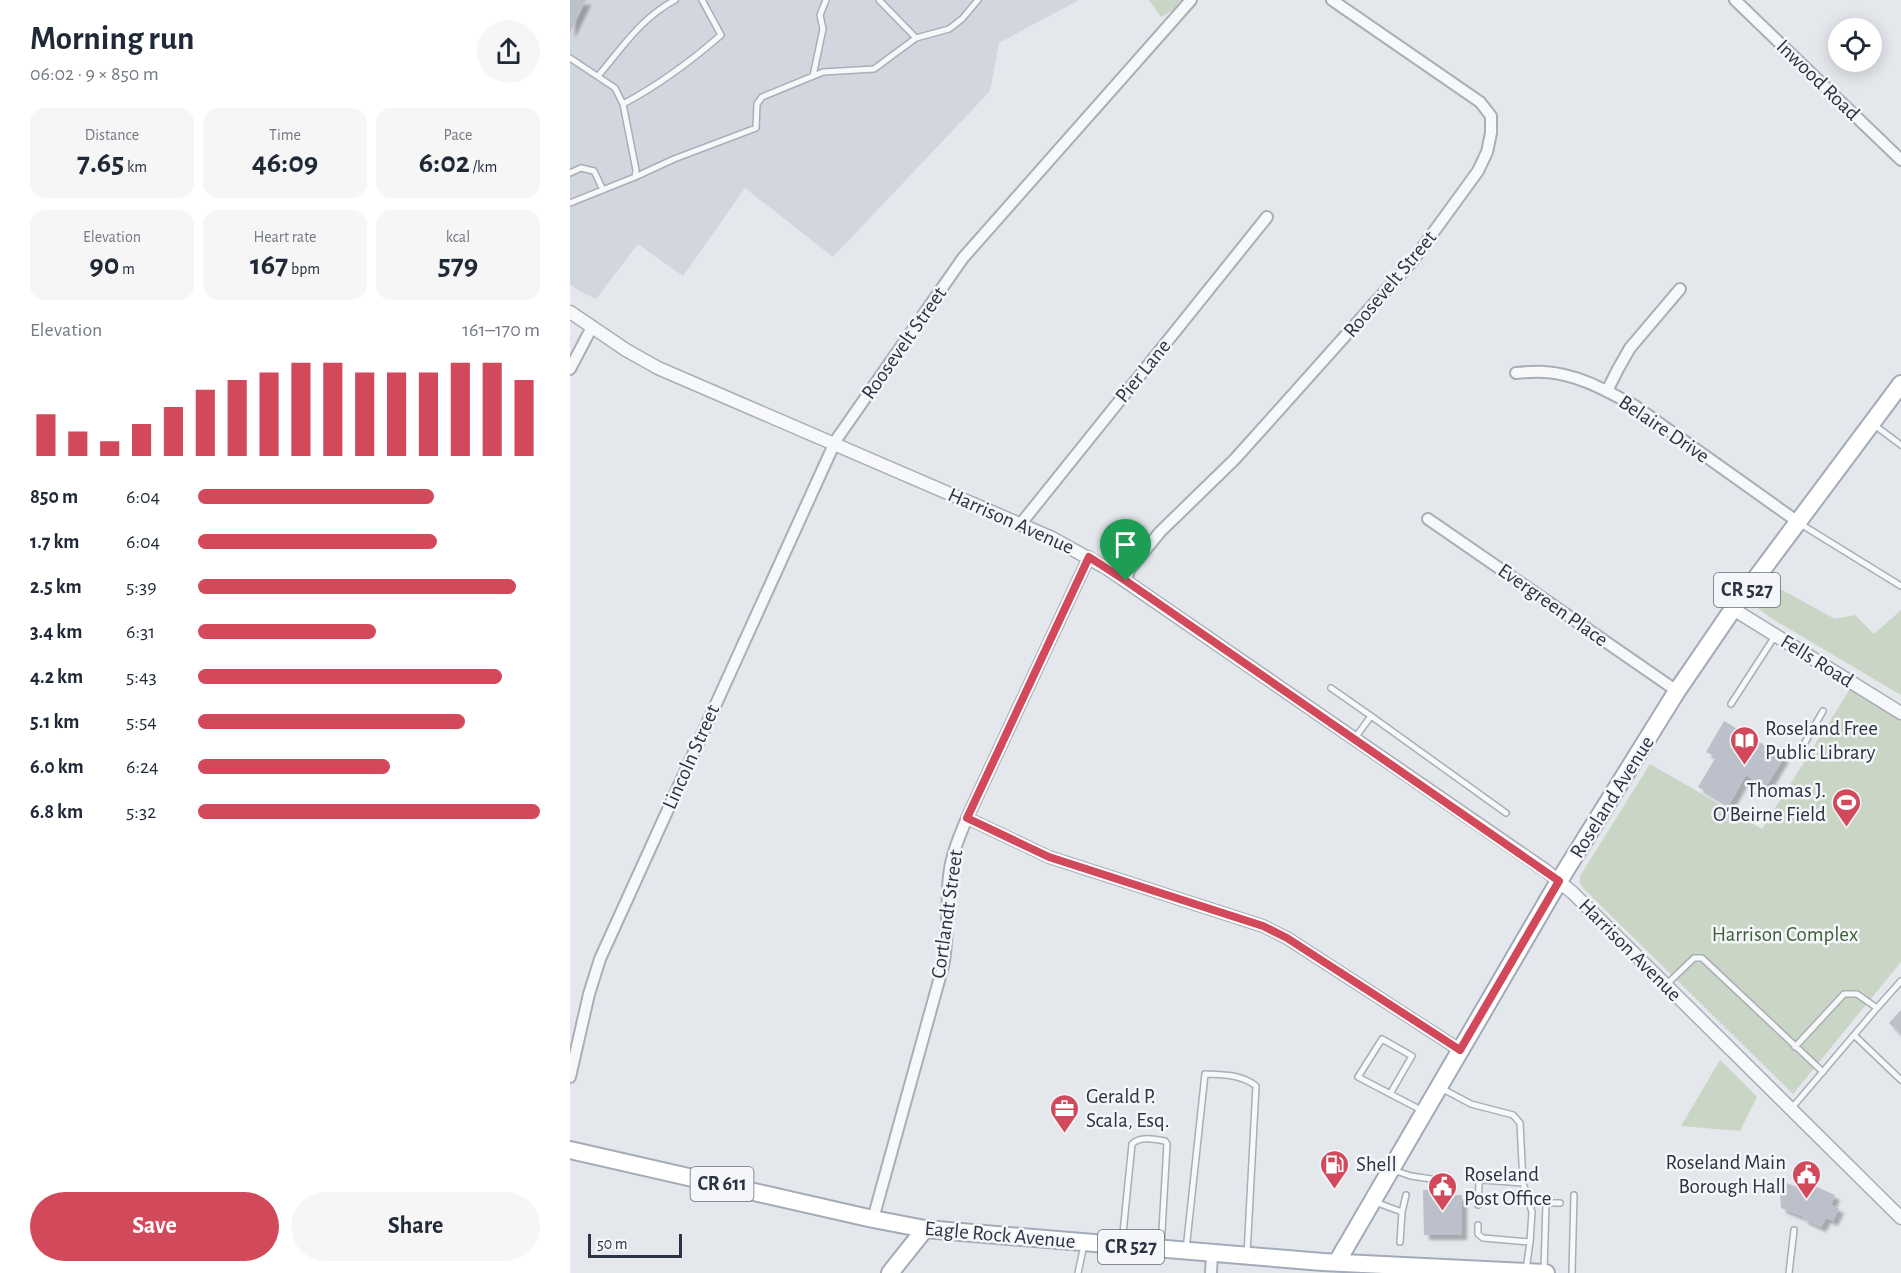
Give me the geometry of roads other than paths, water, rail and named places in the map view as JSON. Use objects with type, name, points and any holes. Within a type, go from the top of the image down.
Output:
[{"type":"main road","name":"Roseland Avenue","points":[[1337,1262],[1559,881],[1677,692],[1733,609],[1901,384]]},
{"type":"main road","name":"Eagle Rock Avenue","points":[[570,1150],[873,1220],[925,1229],[1212,1254],[1337,1262],[1371,1269],[1545,1273]]},
{"type":"main road","points":[[890,1273],[925,1229]]},
{"type":"street","name":"Roosevelt Street","points":[[833,444],[963,258],[1191,0]]},
{"type":"street","name":"Roosevelt Street","points":[[1126,581],[1130,570],[1160,532],[1235,459],[1414,260],[1478,171],[1487,152],[1491,133],[1491,116],[1480,102],[1332,0]]},
{"type":"street","name":"Inwood Road","points":[[1735,0],[1901,160]]},
{"type":"street","name":"Pier Lane","points":[[1018,524],[1023,521],[1267,217]]},
{"type":"street","points":[[1607,391],[1630,348],[1680,289]]},
{"type":"street","name":"Harrison Avenue","points":[[570,312],[626,350],[658,368],[1052,538],[1089,557],[1126,581],[1559,881],[1901,1218]]},
{"type":"street","points":[[570,369],[592,327]]},
{"type":"street","name":"Belaire Drive","points":[[1516,373],[1555,374],[1581,380],[1607,391],[1635,406],[1798,522]]},
{"type":"street","name":"Lincoln Street","points":[[570,1077],[600,959],[833,444]]},
{"type":"street","name":"Evergreen Place","points":[[1428,519],[1677,692]]},
{"type":"street","name":"Cortlandt Street","points":[[873,1220],[943,966],[952,856],[967,818],[1089,557]]},
{"type":"street","name":"Fells Road","points":[[1733,609],[1901,713]]},
{"type":"street","points":[[967,818],[1049,857],[1263,926],[1287,938],[1460,1050]]},
{"type":"street","points":[[1211,1273],[1212,1254]]},
{"type":"lane","points":[[598,76],[636,29],[658,9],[675,0]]},
{"type":"lane","points":[[623,104],[652,88],[694,59],[721,35],[702,0]]},
{"type":"lane","points":[[813,76],[823,29],[820,15],[826,0]]},
{"type":"lane","points":[[879,0],[916,38]]},
{"type":"lane","points":[[570,203],[674,159],[756,128],[757,104],[762,97],[823,72],[874,69],[916,38],[949,29],[962,19],[978,0]]},
{"type":"lane","points":[[570,58],[615,88],[623,104],[636,170],[635,177]]},
{"type":"lane","points":[[570,173],[581,168],[594,171],[603,190]]},
{"type":"lane","points":[[1872,423],[1901,445]]},
{"type":"lane","points":[[1798,522],[1901,586]]},
{"type":"lane","points":[[1731,704],[1775,636]]},
{"type":"lane","points":[[1331,688],[1506,813]]},
{"type":"lane","points":[[1803,746],[1823,711]]},
{"type":"lane","points":[[1354,740],[1371,716]]},
{"type":"lane","points":[[1666,985],[1694,958],[1702,958],[1823,1072]]},
{"type":"lane","points":[[1791,1109],[1901,981]]},
{"type":"lane","points":[[1795,1047],[1844,994],[1857,994],[1877,1008]]},
{"type":"lane","points":[[1855,1036],[1901,1080]]},
{"type":"lane","points":[[1390,1094],[1412,1056],[1382,1039],[1358,1077],[1390,1094],[1425,1112]]},
{"type":"lane","points":[[1186,1251],[1205,1074],[1230,1076],[1246,1078],[1256,1086],[1247,1256]]},
{"type":"lane","points":[[1439,1087],[1471,1104],[1513,1115],[1520,1123],[1523,1183],[1532,1212],[1526,1272]]},
{"type":"lane","points":[[1121,1246],[1131,1143],[1141,1139],[1161,1140],[1167,1144],[1161,1249]]},
{"type":"lane","points":[[1392,1169],[1411,1176],[1452,1182]]},
{"type":"lane","points":[[1478,1205],[1479,1183],[1482,1180],[1523,1183]]},
{"type":"lane","points":[[1400,1242],[1402,1212],[1406,1195]]},
{"type":"lane","points":[[1572,1273],[1574,1195]]},
{"type":"lane","points":[[1373,1202],[1402,1212]]},
{"type":"lane","points":[[1545,1273],[1546,1203],[1560,1203]]},
{"type":"lane","points":[[1478,1225],[1478,1234],[1483,1238],[1530,1242]]},
{"type":"lane","points":[[1789,1273],[1794,1230]]},
{"type":"lane","points":[[1078,1273],[1084,1243]]},
{"type":"place","name":"Roseland Free Public Library","points":[[1744,766]]},
{"type":"place","name":"Thomas J. O'Beirne Field","points":[[1847,828]]},
{"type":"place","name":"Gerald P. Scala, Esq.","points":[[1065,1134]]},
{"type":"place","name":"Shell","points":[[1335,1190]]},
{"type":"place","name":"Roseland Main Borough Hall","points":[[1807,1200]]},
{"type":"place","name":"Roseland Post Office","points":[[1443,1212]]},
{"type":"park label","name":"Harrison Complex","points":[[1785,934]]}]
